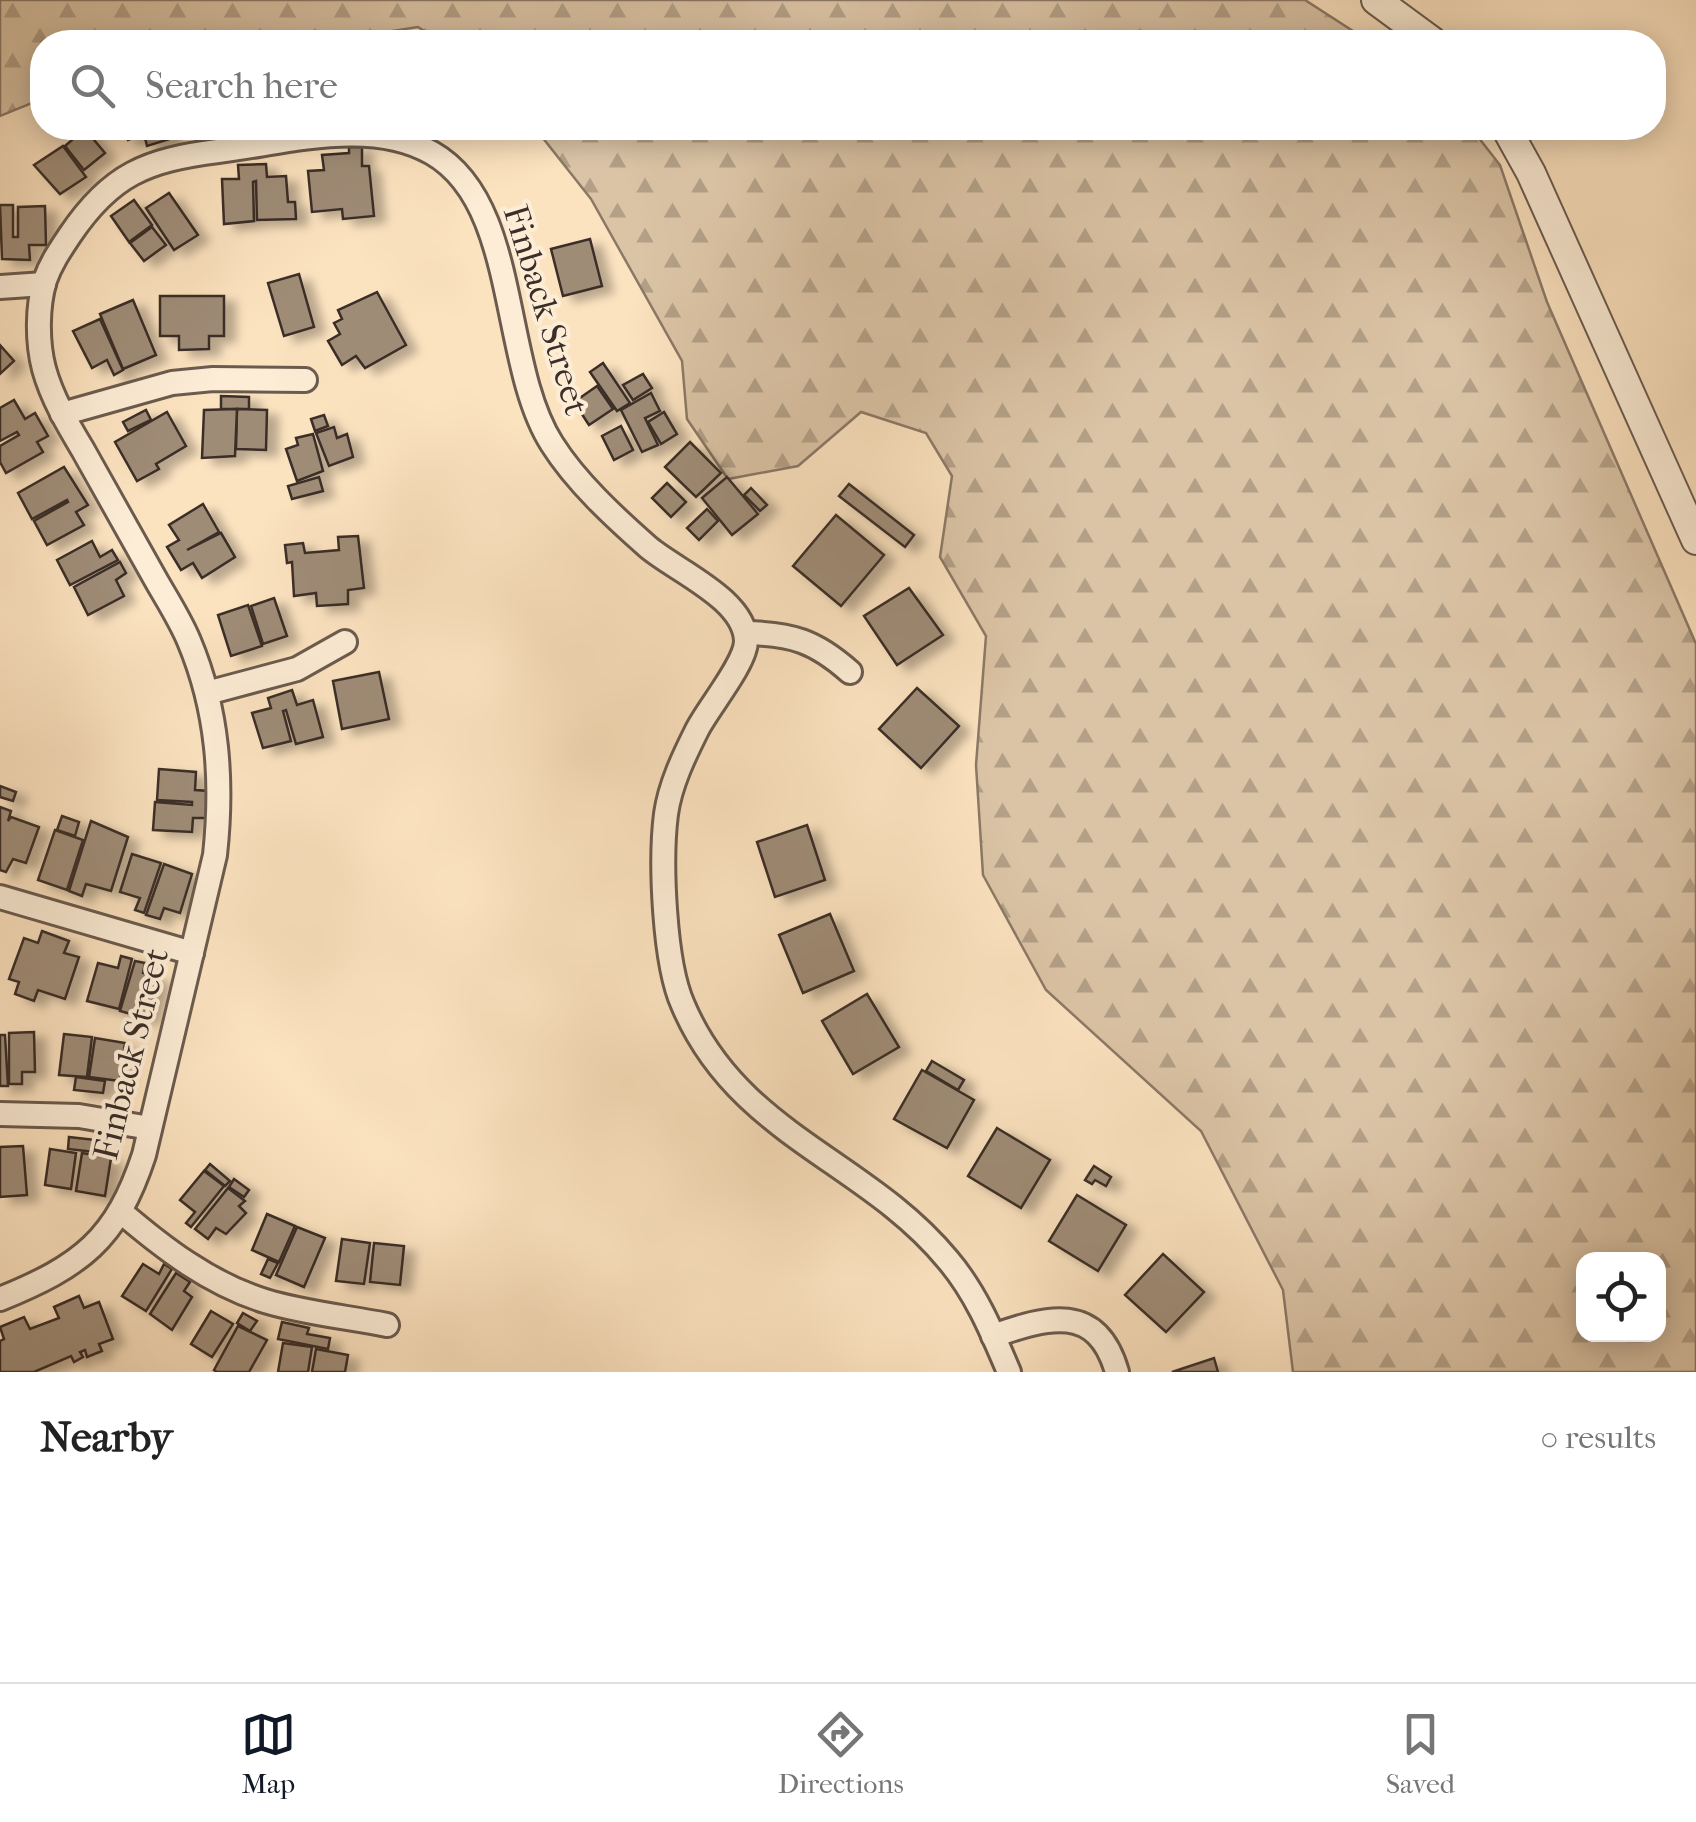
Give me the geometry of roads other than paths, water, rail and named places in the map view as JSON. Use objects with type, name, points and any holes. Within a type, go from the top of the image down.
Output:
[{"type":"street","points":[[1376,0],[1417,30]]},
{"type":"street","name":"Finback Street","points":[[0,1299],[36,1285],[91,1250],[131,1195],[215,855],[220,804],[217,744],[187,636],[62,414],[44,368],[39,323],[44,284],[54,259],[84,215],[106,188],[138,167],[188,155],[307,140]]},
{"type":"street","name":"Finback Street","points":[[398,140],[434,154],[460,178],[480,209],[494,238],[524,377],[552,445],[595,496],[651,550],[724,601],[746,633]]},
{"type":"street","points":[[1513,140],[1696,540]]},
{"type":"street","points":[[0,287],[44,284]]},
{"type":"street","points":[[62,414],[172,384],[214,379],[305,380]]},
{"type":"street","points":[[850,672],[832,656],[800,639],[746,633],[744,654],[699,725],[678,768],[666,814],[668,946],[681,1002],[711,1056],[739,1092],[896,1209],[945,1256],[974,1296],[1009,1372]]},
{"type":"street","points":[[206,694],[297,669],[344,642]]},
{"type":"street","points":[[0,897],[192,954]]},
{"type":"street","points":[[0,1114],[79,1116],[150,1128]]},
{"type":"street","points":[[120,1211],[190,1266],[225,1286],[266,1301],[387,1324]]},
{"type":"street","points":[[993,1336],[1032,1322],[1061,1318],[1090,1326],[1107,1346],[1117,1372]]}]
